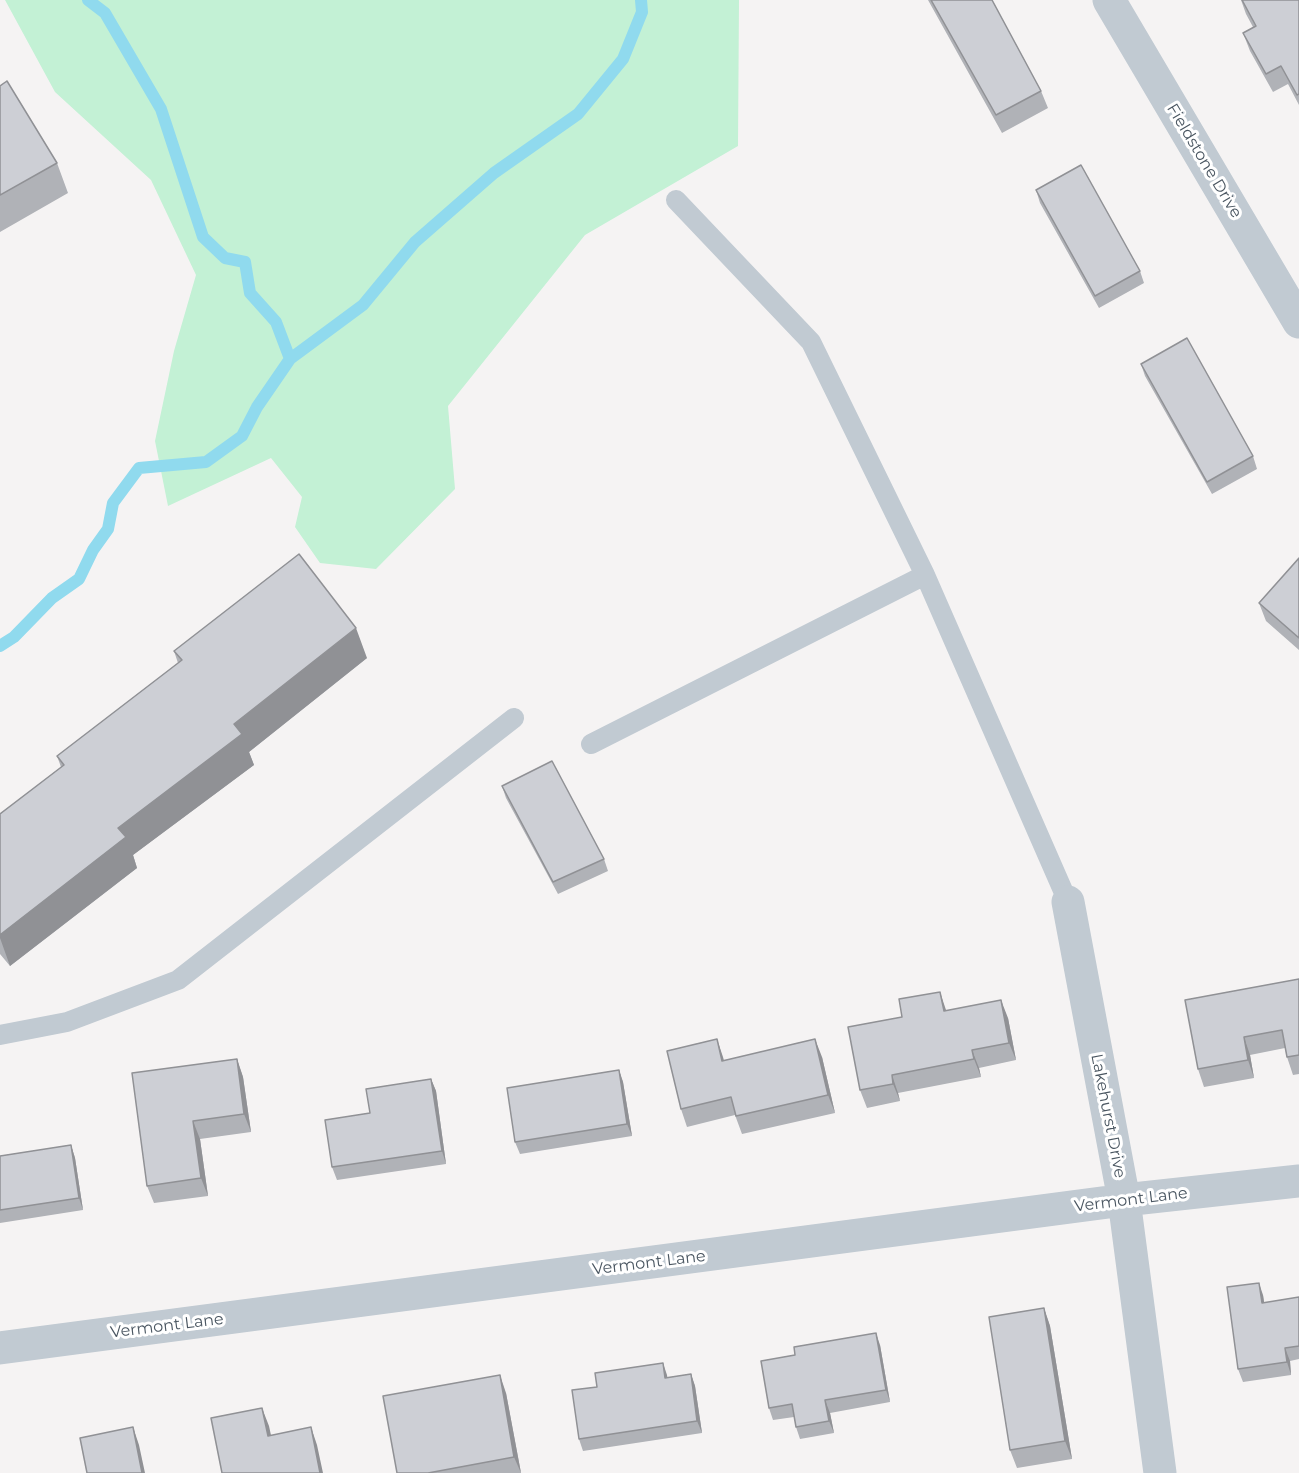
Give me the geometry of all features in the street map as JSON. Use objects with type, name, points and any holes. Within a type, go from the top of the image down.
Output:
[{"type":"street","name":"Fieldstone Drive","points":[[1109,0],[1299,322]]},
{"type":"street","name":"Lakehurst Drive","points":[[1068,902],[1124,1200],[1160,1473]]},
{"type":"street","name":"Vermont Lane","points":[[0,1348],[1124,1200],[1299,1180]]},
{"type":"lane","points":[[676,200],[811,342],[925,575],[1068,902]]},
{"type":"lane","points":[[591,744],[925,575]]},
{"type":"lane","points":[[0,1035],[68,1022],[178,980],[514,718]]},
{"type":"green space","points":[[5,0],[739,0],[738,146],[585,235],[448,406],[455,489],[376,569],[320,563],[295,527],[302,497],[271,458],[168,506],[155,441],[174,351],[196,275],[151,180],[55,92]]},
{"type":"building","points":[[931,0],[992,0],[1041,91],[996,115]]},
{"type":"building","points":[[1242,0],[1299,0],[1299,94],[1297,95],[1281,66],[1266,74],[1243,33],[1256,26]]},
{"type":"building","points":[[7,81],[57,163],[0,195],[0,86]]},
{"type":"building","points":[[1081,165],[1140,271],[1095,296],[1036,190]]},
{"type":"building","points":[[1187,338],[1253,456],[1207,482],[1141,364]]},
{"type":"building","points":[[299,554],[356,628],[234,724],[242,734],[118,828],[126,837],[0,935],[0,814],[64,765],[57,756],[182,660],[174,651]]},
{"type":"building","points":[[1299,558],[1299,638],[1259,603]]},
{"type":"building","points":[[552,761],[604,859],[553,882],[502,786]]},
{"type":"building","points":[[1299,979],[1299,1055],[1287,1057],[1282,1030],[1244,1037],[1248,1060],[1198,1069],[1185,1000]]},
{"type":"building","points":[[940,992],[944,1011],[1001,1000],[1009,1043],[972,1050],[974,1059],[892,1075],[893,1084],[860,1090],[848,1027],[902,1017],[899,999]]},
{"type":"building","points":[[717,1039],[722,1061],[815,1039],[828,1095],[736,1116],[731,1097],[681,1109],[667,1051]]},
{"type":"building","points":[[237,1059],[244,1114],[193,1121],[201,1178],[147,1186],[132,1073]]},
{"type":"building","points":[[619,1070],[627,1124],[515,1142],[507,1088]]},
{"type":"building","points":[[431,1079],[442,1151],[332,1167],[325,1120],[370,1113],[366,1089]]},
{"type":"building","points":[[71,1145],[79,1198],[0,1210],[0,1156]]},
{"type":"building","points":[[1259,1283],[1262,1303],[1299,1297],[1299,1346],[1285,1348],[1287,1362],[1238,1369],[1227,1287]]},
{"type":"building","points":[[1044,1308],[1065,1441],[1010,1450],[989,1317]]},
{"type":"building","points":[[876,1333],[886,1390],[825,1400],[829,1421],[796,1427],[792,1404],[769,1408],[761,1361],[795,1355],[794,1347]]},
{"type":"building","points":[[663,1363],[665,1378],[691,1374],[697,1421],[579,1439],[572,1390],[597,1387],[595,1373]]},
{"type":"building","points":[[500,1375],[514,1457],[428,1473],[397,1473],[383,1396]]},
{"type":"building","points":[[262,1408],[268,1436],[311,1427],[320,1473],[222,1473],[211,1418]]},
{"type":"building","points":[[133,1427],[142,1473],[87,1473],[80,1438]]},
{"type":"waterway","points":[[88,0],[105,13],[161,109],[203,237],[225,258],[245,262],[250,293],[276,322],[290,359]]},
{"type":"waterway","points":[[0,646],[14,637],[52,598],[79,579],[93,550],[108,529],[113,503],[139,468],[206,462],[242,436],[257,407],[290,359],[363,305],[415,242],[494,173],[578,114],[623,59],[642,12],[641,0]]}]
